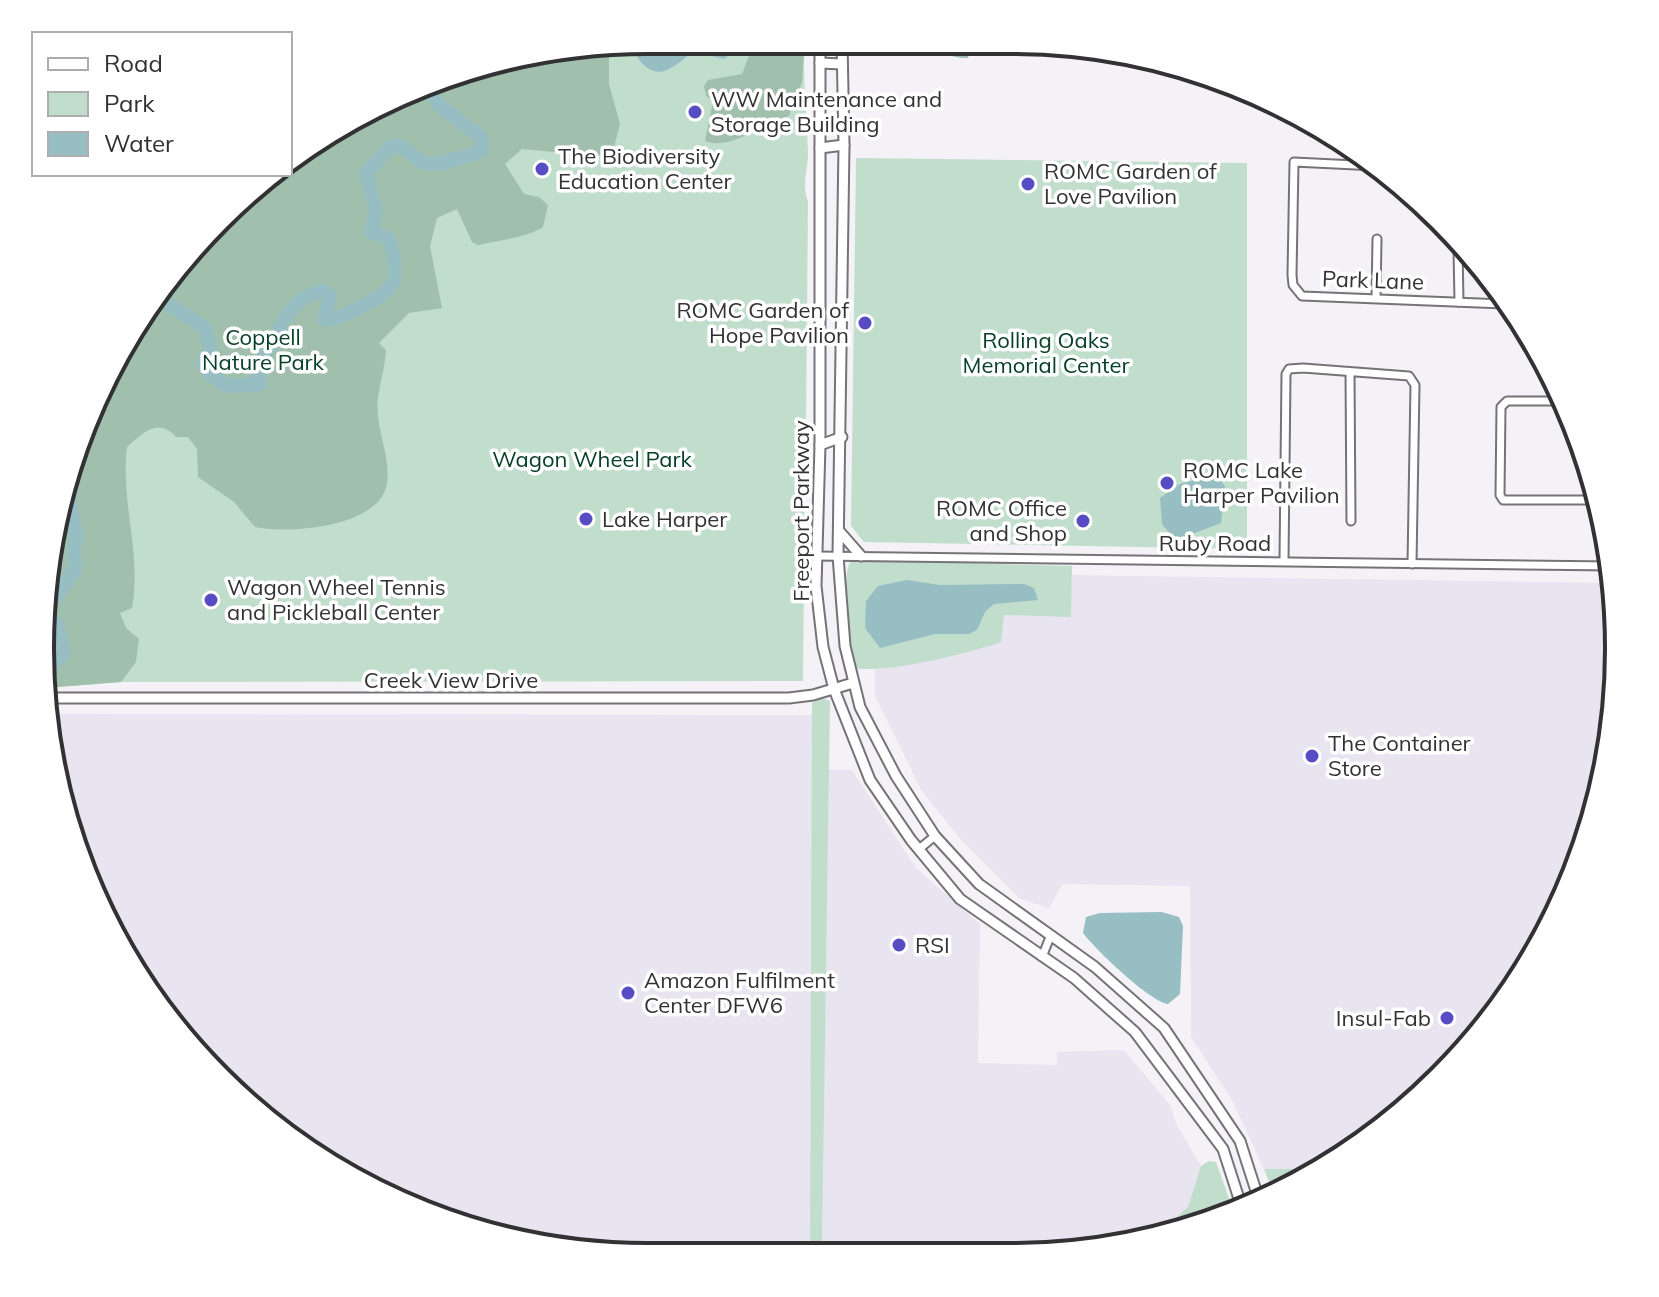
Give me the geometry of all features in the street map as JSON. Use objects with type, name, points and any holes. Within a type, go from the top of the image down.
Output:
[{"type":"main road","name":"Freeport Parkway","points":[[820,54],[820,445],[816,556],[818,615],[834,689],[870,780],[919,849],[960,899],[1074,978],[1135,1032],[1223,1149],[1239,1198]]},
{"type":"main road","name":"Freeport Parkway","points":[[842,54],[842,437],[838,556],[845,646],[853,683],[869,730],[935,836],[979,884],[1095,967],[1164,1028],[1240,1141],[1256,1190]]},
{"type":"main road","points":[[820,63],[842,64]]},
{"type":"main road","points":[[820,148],[844,145]]},
{"type":"main road","points":[[820,432],[842,437]]},
{"type":"main road","points":[[820,445],[842,437]]},
{"type":"main road","points":[[839,529],[861,556]]},
{"type":"main road","name":"Creek View Drive","points":[[56,698],[789,698],[853,683]]},
{"type":"street","name":"Park Lane","points":[[1356,165],[1294,162],[1293,285],[1302,296],[1494,304]]},
{"type":"street","points":[[1376,298],[1377,239]]},
{"type":"street","points":[[1458,258],[1459,302]]},
{"type":"street","points":[[1284,561],[1286,374],[1289,369],[1303,368],[1409,376],[1415,385],[1412,564]]},
{"type":"street","points":[[1350,372],[1351,521]]},
{"type":"street","points":[[1551,401],[1507,401],[1500,415],[1499,488],[1503,500],[1586,500]]},
{"type":"street","name":"Ruby Road","points":[[816,556],[1599,566]]},
{"type":"street","points":[[919,849],[935,836]]},
{"type":"street","points":[[1042,957],[1050,937]]},
{"type":"street","points":[[1223,1149],[1240,1141]]},
{"type":"shaded area","points":[[1071,575],[1601,583],[1604,687],[1594,764],[1573,840],[1544,911],[1505,979],[1431,1069],[1372,1120],[1297,1169],[1264,1169],[1232,1100],[1191,1037],[1190,886],[1063,884],[1049,908],[1020,899],[961,840],[922,791],[875,696],[875,669],[923,659],[1003,615],[1071,616]]},
{"type":"shaded area","points":[[58,714],[813,715],[810,1243],[648,1243],[610,1242],[533,1232],[495,1223],[421,1198],[318,1143],[257,1095],[228,1069],[177,1010],[154,979],[115,911],[99,876],[74,802]]},
{"type":"shaded area","points":[[829,770],[852,770],[916,868],[980,924],[978,1063],[1057,1065],[1057,1052],[1124,1050],[1171,1106],[1176,1124],[1201,1166],[1188,1207],[1173,1220],[1126,1232],[1049,1242],[822,1243]]},
{"type":"green space","points":[[804,54],[802,82],[789,116],[726,142],[705,141],[713,101],[706,96],[704,86],[708,80],[742,74],[749,56]]},
{"type":"green space","name":"Wagon Wheel Park","points":[[805,54],[808,153],[805,183],[808,202],[806,418],[797,425],[796,449],[805,457],[803,681],[121,682],[55,687],[55,610],[65,533],[86,457],[115,386],[154,318],[228,228],[287,177],[351,134],[421,99],[495,74],[533,65],[610,55]]},
{"type":"green space","points":[[945,54],[969,54],[968,58]]},
{"type":"green space","name":"Coppell Nature Park","points":[[609,55],[609,84],[620,124],[613,151],[583,161],[565,153],[522,149],[505,164],[524,194],[539,197],[548,205],[543,227],[521,236],[478,245],[472,242],[457,209],[437,218],[430,246],[442,308],[409,313],[379,343],[386,350],[377,409],[388,472],[381,498],[368,510],[351,519],[309,528],[255,527],[234,502],[198,477],[197,449],[188,437],[176,437],[163,428],[157,428],[145,432],[127,447],[126,487],[134,588],[132,608],[120,613],[126,628],[139,639],[136,662],[121,682],[55,687],[55,610],[59,571],[74,495],[99,421],[134,351],[177,287],[228,228],[287,177],[318,154],[386,115],[421,99],[495,74],[533,65]]},
{"type":"green space","name":"Rolling Oaks Memorial Center","points":[[856,158],[1247,163],[1247,549],[864,542],[851,526]]},
{"type":"green space","points":[[852,560],[1072,566],[1071,617],[1004,615],[1001,642],[906,665],[855,668],[846,594],[848,567]]},
{"type":"green space","points":[[822,698],[830,701],[822,1243],[810,1243],[812,703]]},
{"type":"green space","points":[[1209,1161],[1216,1162],[1230,1201],[1173,1220],[1188,1207],[1201,1166]]},
{"type":"green space","points":[[1264,1169],[1297,1169],[1273,1182],[1270,1183]]},
{"type":"water","points":[[636,54],[691,54],[660,72],[649,69]]},
{"type":"water","points":[[703,54],[729,54],[725,59]]},
{"type":"water","points":[[1208,476],[1218,478],[1225,486],[1221,523],[1182,538],[1172,536],[1162,524],[1160,498],[1180,484]]},
{"type":"water","points":[[907,580],[940,585],[1024,584],[1034,588],[1038,600],[994,604],[985,612],[977,630],[969,634],[935,634],[880,648],[865,628],[866,601],[878,586]]},
{"type":"water","points":[[1162,912],[1179,917],[1183,926],[1180,994],[1168,1004],[1136,985],[1083,933],[1086,917],[1100,913]]},
{"type":"waterway","points":[[166,302],[206,329],[210,349],[203,362],[209,373],[227,386],[260,384],[258,365],[291,310],[311,295],[324,291],[330,296],[324,320],[349,313],[386,291],[395,276],[393,255],[388,238],[371,232],[376,210],[366,174],[390,147],[401,146],[423,163],[440,164],[481,151],[482,138],[439,105],[433,94]]},
{"type":"waterway","points":[[56,596],[76,568],[73,549],[77,537],[71,509]]},
{"type":"waterway","points":[[54,662],[64,653],[55,623]]},
{"type":"place","name":"WW Maintenance and Storage Building","points":[[695,112]]},
{"type":"place","name":"The Biodiversity Education Center","points":[[542,169]]},
{"type":"place","name":"ROMC Garden of Love Pavilion","points":[[1028,184]]},
{"type":"place","name":"ROMC Garden of Hope Pavilion","points":[[865,323]]},
{"type":"place","name":"ROMC Lake Harper Pavilion","points":[[1167,483]]},
{"type":"place","name":"Lake Harper","points":[[586,519]]},
{"type":"place","name":"ROMC Office and Shop","points":[[1083,521]]},
{"type":"place","name":"Wagon Wheel Tennis and Pickleball Center","points":[[211,600]]},
{"type":"place","name":"The Container Store","points":[[1312,756]]},
{"type":"place","name":"RSI","points":[[899,945]]},
{"type":"place","name":"Amazon Fulfilment Center DFW6","points":[[628,993]]},
{"type":"place","name":"Insul-Fab","points":[[1447,1018]]}]
